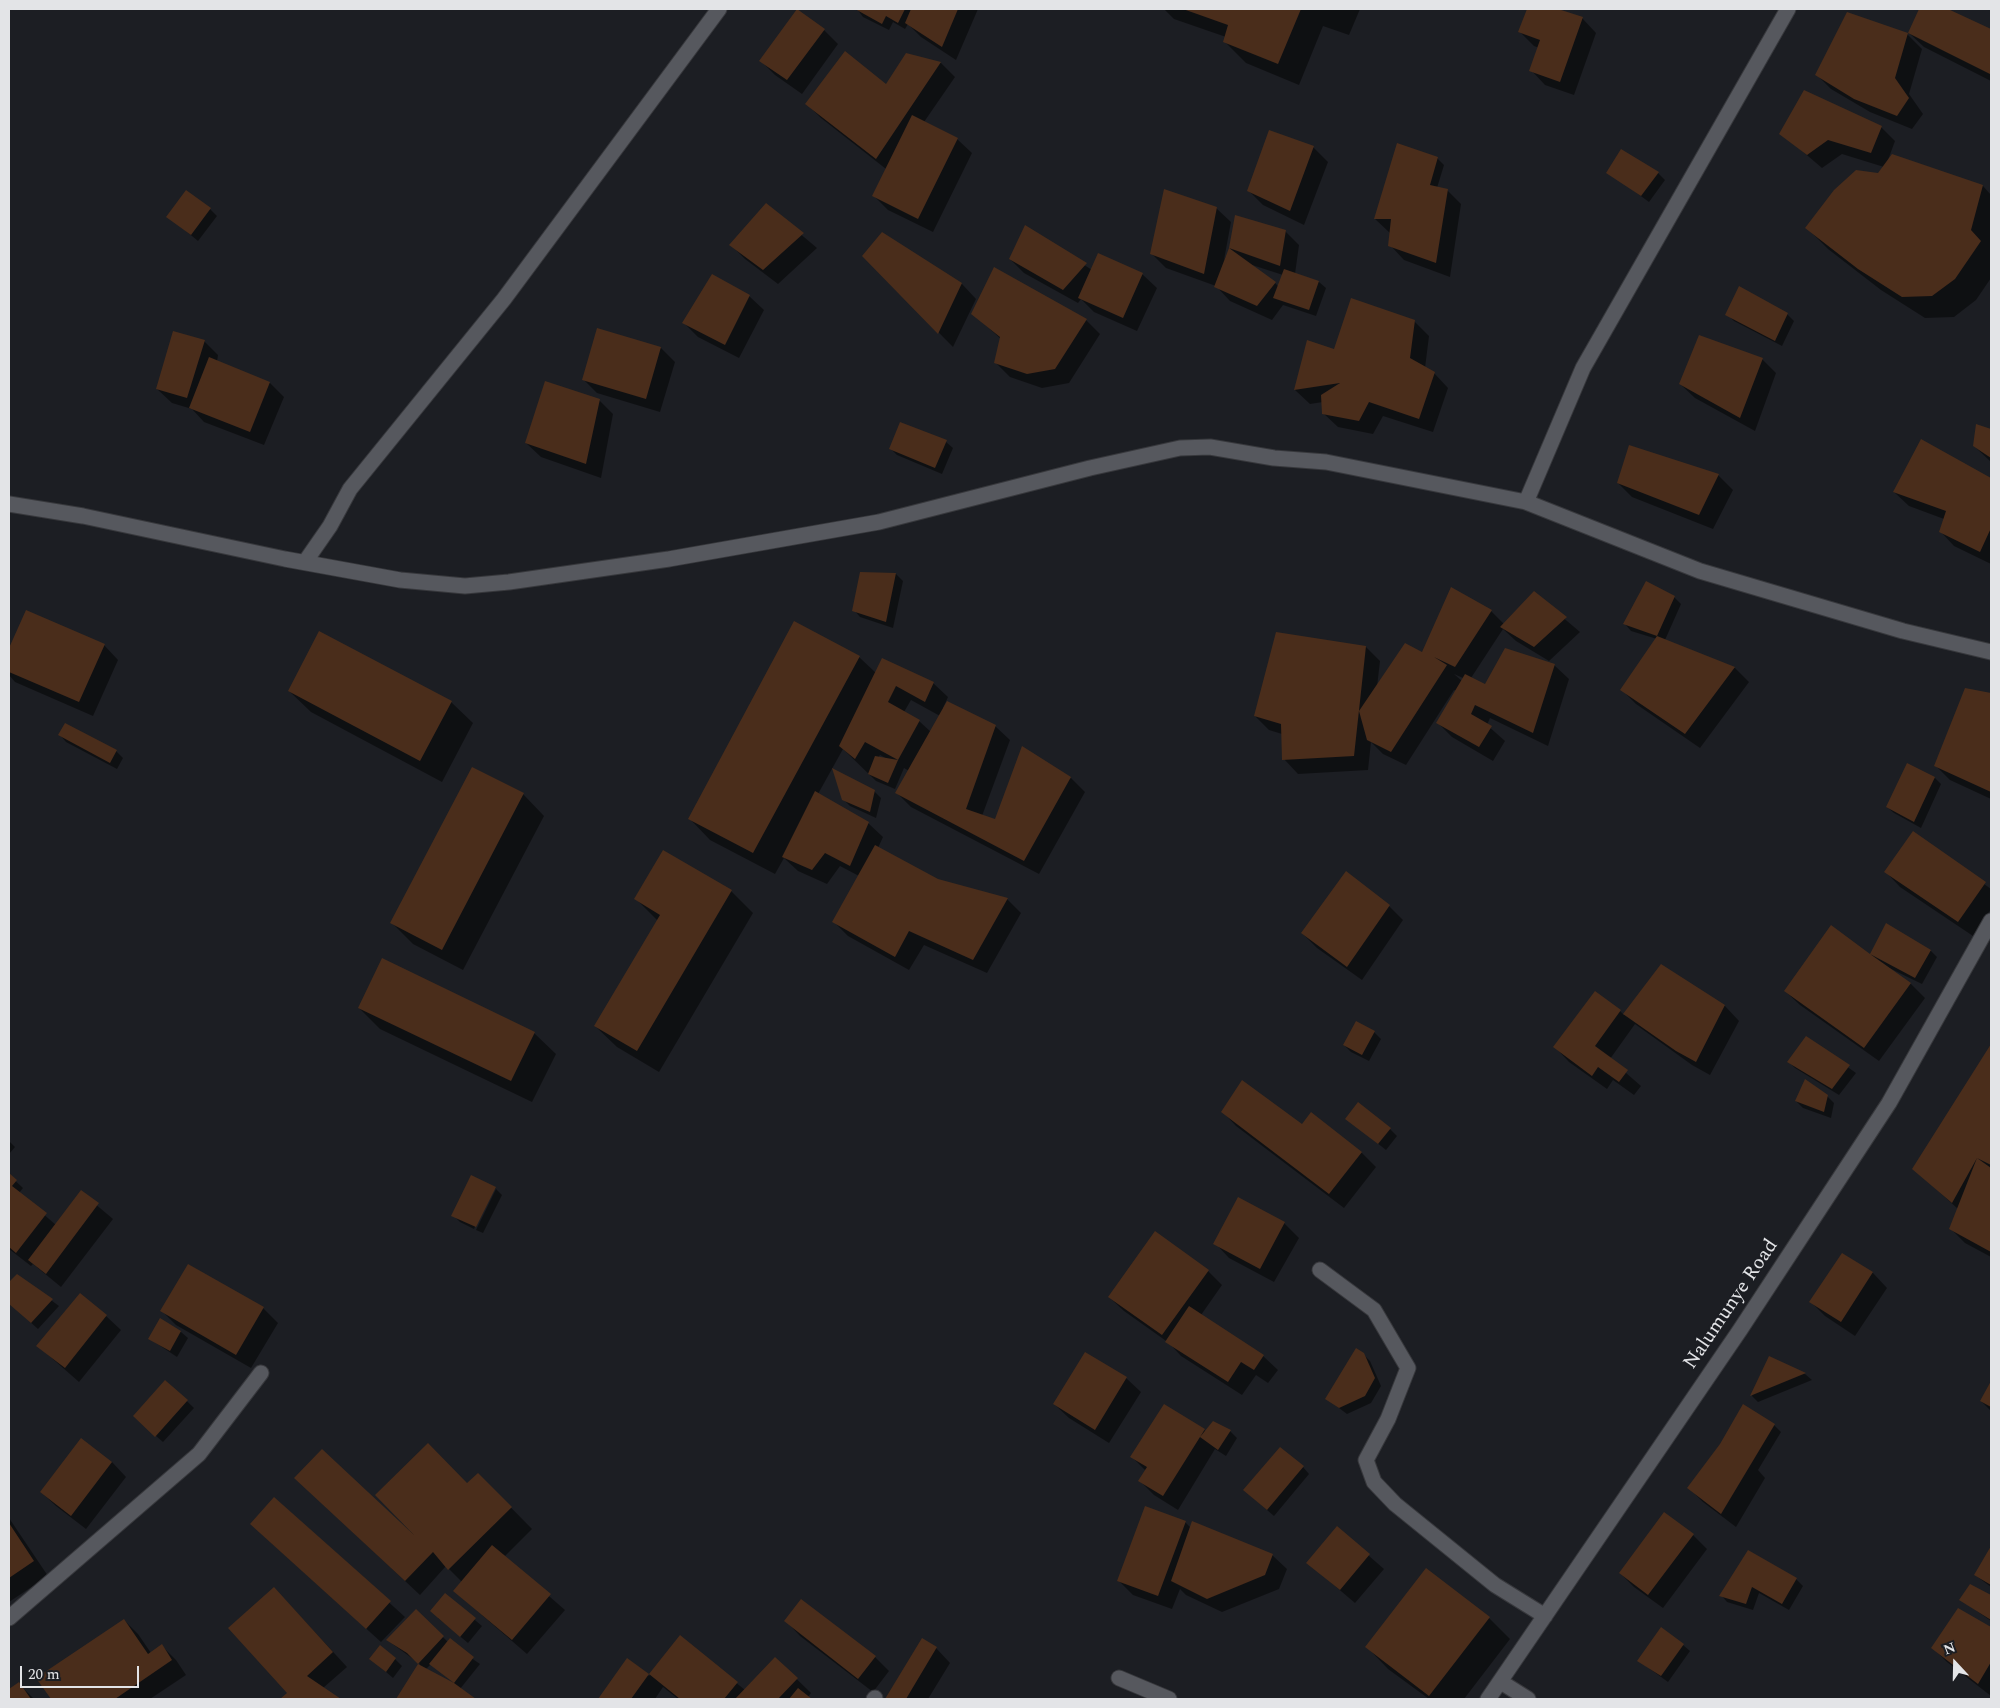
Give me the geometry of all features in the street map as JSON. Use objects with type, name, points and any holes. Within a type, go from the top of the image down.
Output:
[{"type":"street","points":[[305,562],[330,526],[350,489],[504,299],[720,9]]},
{"type":"street","points":[[1526,502],[1583,368],[1788,9]]},
{"type":"street","points":[[9,504],[83,516],[400,580],[465,586],[509,582],[669,559],[879,522],[1090,468],[1180,448],[1210,446],[1274,458],[1326,462],[1526,502],[1700,570],[1903,631],[1991,652]]},
{"type":"street","name":"Nalumunye Road","points":[[1488,1699],[1740,1330],[1889,1103],[1991,921]]},
{"type":"street","points":[[1320,1270],[1374,1310],[1408,1368],[1388,1419],[1366,1460],[1374,1482],[1395,1504],[1495,1585],[1545,1616]]},
{"type":"street","points":[[9,1618],[199,1454],[261,1373]]},
{"type":"street","points":[[1119,1678],[1169,1699]]},
{"type":"street","points":[[1501,1682],[1528,1699]]},
{"type":"building","points":[[797,9],[825,29],[787,80],[759,61]]},
{"type":"building","points":[[855,9],[905,9],[898,23],[886,16],[882,24]]},
{"type":"building","points":[[911,9],[958,9],[942,47],[905,23]]},
{"type":"building","points":[[1183,9],[1301,9],[1278,64],[1223,42],[1228,25]]},
{"type":"building","points":[[1527,9],[1558,9],[1583,17],[1560,82],[1529,71],[1540,40],[1518,32]]},
{"type":"building","points":[[1919,9],[1948,9],[1991,29],[1990,74],[1908,33]]},
{"type":"building","points":[[1847,12],[1908,33],[1895,78],[1909,98],[1897,116],[1854,99],[1815,75]]},
{"type":"building","points":[[845,51],[886,84],[906,53],[941,62],[876,159],[805,104]]},
{"type":"building","points":[[1804,90],[1882,126],[1871,153],[1828,140],[1807,155],[1779,134]]},
{"type":"building","points":[[912,115],[958,138],[918,219],[872,196]]},
{"type":"building","points":[[1269,130],[1314,146],[1290,211],[1247,191]]},
{"type":"building","points":[[1397,143],[1438,157],[1430,185],[1448,189],[1436,263],[1388,246],[1391,219],[1374,219]]},
{"type":"building","points":[[1621,149],[1659,172],[1641,196],[1606,173]]},
{"type":"building","points":[[1892,154],[1983,185],[1971,230],[1981,241],[1955,279],[1932,296],[1902,297],[1858,269],[1805,228],[1834,190],[1856,170],[1878,173]]},
{"type":"building","points":[[1164,189],[1217,207],[1204,274],[1150,254]]},
{"type":"building","points":[[186,190],[211,208],[191,235],[166,217]]},
{"type":"building","points":[[766,203],[804,233],[763,270],[729,245]]},
{"type":"building","points":[[1235,215],[1286,230],[1280,266],[1229,248]]},
{"type":"building","points":[[1025,225],[1087,263],[1063,290],[1009,259]]},
{"type":"building","points":[[882,232],[962,283],[938,334],[862,256]]},
{"type":"building","points":[[1229,248],[1276,282],[1257,306],[1214,287]]},
{"type":"building","points":[[1098,253],[1143,273],[1123,318],[1078,298]]},
{"type":"building","points":[[994,267],[1087,319],[1055,369],[1027,374],[994,363],[1000,337],[971,314]]},
{"type":"building","points":[[1284,269],[1319,281],[1309,310],[1273,298]]},
{"type":"building","points":[[712,274],[750,295],[725,345],[682,323]]},
{"type":"building","points":[[1739,286],[1788,313],[1775,341],[1725,315]]},
{"type":"building","points":[[1351,298],[1415,320],[1410,358],[1435,372],[1419,419],[1369,402],[1359,421],[1322,414],[1321,395],[1340,383],[1294,390],[1307,340],[1334,349]]},
{"type":"building","points":[[597,328],[661,347],[646,399],[582,380]]},
{"type":"building","points":[[173,331],[205,340],[187,398],[156,389]]},
{"type":"building","points":[[1699,335],[1763,358],[1740,418],[1679,384]]},
{"type":"building","points":[[209,357],[270,382],[250,432],[189,408]]},
{"type":"building","points":[[545,381],[600,399],[586,464],[525,443]]},
{"type":"building","points":[[900,422],[947,440],[935,468],[889,449]]},
{"type":"building","points":[[1976,424],[1991,429],[1991,458],[1973,446]]},
{"type":"building","points":[[1921,439],[1991,478],[1991,528],[1980,552],[1939,532],[1946,511],[1893,492]]},
{"type":"building","points":[[1629,445],[1719,474],[1699,515],[1617,483]]},
{"type":"building","points":[[860,572],[896,573],[886,622],[852,611]]},
{"type":"building","points":[[1646,581],[1675,596],[1657,636],[1623,624]]},
{"type":"building","points":[[1451,587],[1492,610],[1455,667],[1434,657],[1447,665],[1391,752],[1367,740],[1359,711],[1405,643],[1422,652]]},
{"type":"building","points":[[1534,591],[1567,617],[1534,647],[1500,627]]},
{"type":"building","points":[[26,610],[105,644],[79,702],[9,672],[9,648]]},
{"type":"building","points":[[794,621],[860,656],[753,853],[688,819]]},
{"type":"building","points":[[319,631],[452,701],[420,761],[288,691]]},
{"type":"building","points":[[1276,632],[1366,646],[1354,756],[1282,760],[1281,724],[1254,716]]},
{"type":"building","points":[[1657,636],[1735,667],[1685,734],[1620,690]]},
{"type":"building","points":[[1505,648],[1555,664],[1533,733],[1475,705],[1471,714],[1492,726],[1479,747],[1436,723],[1465,674],[1485,684]]},
{"type":"building","points":[[882,658],[934,682],[925,702],[896,686],[888,702],[920,720],[898,760],[865,742],[855,759],[839,746]]},
{"type":"building","points":[[1965,688],[1991,693],[1991,792],[1934,766]]},
{"type":"building","points":[[947,701],[996,725],[966,809],[995,819],[1022,746],[1071,777],[1024,861],[895,793]]},
{"type":"building","points":[[65,723],[117,750],[110,763],[58,735]]},
{"type":"building","points":[[875,756],[898,760],[888,783],[868,774]]},
{"type":"building","points":[[1907,763],[1935,777],[1914,822],[1886,807]]},
{"type":"building","points":[[472,767],[524,793],[442,950],[390,923]]},
{"type":"building","points":[[832,768],[875,790],[870,812],[842,800]]},
{"type":"building","points":[[815,791],[869,822],[850,866],[825,853],[812,870],[782,857]]},
{"type":"building","points":[[1913,831],[1986,882],[1958,922],[1884,872]]},
{"type":"building","points":[[875,845],[938,879],[1008,898],[973,960],[909,931],[895,957],[832,922]]},
{"type":"building","points":[[663,850],[732,890],[637,1051],[594,1026],[660,915],[634,899]]},
{"type":"building","points":[[1346,871],[1390,905],[1347,967],[1301,933]]},
{"type":"building","points":[[1886,923],[1931,950],[1915,978],[1870,954]]},
{"type":"building","points":[[1831,925],[1911,983],[1864,1048],[1784,991]]},
{"type":"building","points":[[382,958],[535,1032],[511,1081],[358,1008]]},
{"type":"building","points":[[1661,964],[1725,1005],[1696,1062],[1676,1051],[1623,1014]]},
{"type":"building","points":[[1595,991],[1621,1010],[1595,1046],[1628,1070],[1619,1082],[1598,1067],[1592,1076],[1553,1047]]},
{"type":"building","points":[[1356,1021],[1375,1031],[1362,1055],[1343,1045]]},
{"type":"building","points":[[1806,1036],[1850,1065],[1832,1089],[1787,1062]]},
{"type":"building","points":[[1991,1044],[1991,1165],[1977,1158],[1952,1203],[1912,1169]]},
{"type":"building","points":[[1805,1079],[1828,1095],[1824,1112],[1795,1101]]},
{"type":"building","points":[[1242,1080],[1302,1124],[1311,1112],[1362,1152],[1329,1194],[1221,1112]]},
{"type":"building","points":[[1358,1102],[1391,1128],[1378,1144],[1345,1119]]},
{"type":"building","points":[[1977,1158],[1991,1168],[1991,1252],[1949,1229]]},
{"type":"building","points":[[9,1173],[17,1180],[12,1186],[47,1213],[16,1253],[9,1247]]},
{"type":"building","points":[[471,1175],[496,1187],[476,1227],[451,1216]]},
{"type":"building","points":[[81,1190],[99,1203],[46,1274],[28,1260]]},
{"type":"building","points":[[1238,1197],[1285,1222],[1260,1269],[1213,1244]]},
{"type":"building","points":[[1155,1231],[1209,1270],[1162,1335],[1108,1297]]},
{"type":"building","points":[[1842,1253],[1873,1272],[1841,1322],[1809,1302]]},
{"type":"building","points":[[188,1264],[264,1307],[236,1355],[160,1311]]},
{"type":"building","points":[[17,1274],[53,1299],[31,1323],[9,1304],[9,1282]]},
{"type":"building","points":[[80,1293],[107,1315],[65,1368],[36,1346]]},
{"type":"building","points":[[1189,1306],[1264,1355],[1254,1370],[1241,1362],[1228,1382],[1165,1342]]},
{"type":"building","points":[[160,1318],[181,1331],[170,1351],[148,1339]]},
{"type":"building","points":[[1356,1348],[1364,1353],[1375,1378],[1365,1396],[1339,1408],[1325,1399]]},
{"type":"building","points":[[1085,1352],[1127,1377],[1095,1430],[1053,1404]]},
{"type":"building","points":[[1769,1356],[1806,1373],[1750,1396]]},
{"type":"building","points":[[165,1380],[188,1400],[155,1437],[133,1416]]},
{"type":"building","points":[[1991,1381],[1991,1407],[1980,1401]]},
{"type":"building","points":[[1164,1404],[1205,1429],[1163,1496],[1138,1481],[1147,1467],[1130,1457]]},
{"type":"building","points":[[1743,1404],[1775,1424],[1721,1514],[1687,1488],[1720,1444]]},
{"type":"building","points":[[1213,1421],[1231,1430],[1218,1450],[1200,1437]]},
{"type":"building","points":[[81,1438],[112,1462],[71,1516],[40,1492]]},
{"type":"building","points":[[428,1443],[467,1483],[478,1473],[512,1507],[448,1570],[433,1552],[405,1581],[294,1478],[322,1449],[414,1535],[375,1495]]},
{"type":"building","points":[[1280,1447],[1304,1466],[1267,1510],[1243,1490]]},
{"type":"building","points":[[274,1497],[391,1601],[366,1629],[250,1524]]},
{"type":"building","points":[[1145,1506],[1186,1521],[1158,1596],[1117,1581]]},
{"type":"building","points":[[1664,1512],[1694,1534],[1648,1595],[1619,1573]]},
{"type":"building","points":[[1192,1521],[1273,1554],[1265,1575],[1207,1599],[1171,1581]]},
{"type":"building","points":[[9,1523],[34,1561],[9,1578]]},
{"type":"building","points":[[1337,1526],[1370,1554],[1340,1590],[1306,1563]]},
{"type":"building","points":[[492,1545],[551,1594],[512,1640],[453,1591]]},
{"type":"building","points":[[1991,1546],[1991,1585],[1974,1575]]},
{"type":"building","points":[[1748,1550],[1797,1578],[1782,1604],[1752,1587],[1746,1604],[1719,1596]]},
{"type":"building","points":[[1426,1568],[1490,1617],[1429,1696],[1365,1647]]},
{"type":"building","points":[[1970,1584],[1991,1595],[1991,1620],[1959,1600]]},
{"type":"building","points":[[274,1587],[333,1652],[307,1676],[341,1699],[280,1699],[287,1693],[228,1628]]},
{"type":"building","points":[[445,1593],[476,1618],[460,1637],[430,1611]]},
{"type":"building","points":[[801,1599],[876,1656],[858,1679],[784,1621]]},
{"type":"building","points":[[1958,1608],[1991,1627],[1991,1662],[1978,1684],[1931,1648]]},
{"type":"building","points":[[416,1609],[444,1636],[418,1664],[407,1653],[386,1640]]},
{"type":"building","points":[[124,1619],[148,1654],[162,1644],[172,1660],[115,1699],[51,1699],[36,1678]]},
{"type":"building","points":[[1661,1627],[1684,1644],[1661,1676],[1637,1661]]},
{"type":"building","points":[[680,1635],[738,1682],[724,1699],[680,1699],[649,1674]]},
{"type":"building","points":[[450,1638],[474,1657],[454,1683],[429,1664]]},
{"type":"building","points":[[922,1638],[937,1647],[906,1699],[885,1699]]},
{"type":"building","points":[[380,1645],[396,1658],[386,1672],[369,1659]]},
{"type":"building","points":[[775,1657],[798,1678],[778,1699],[735,1699]]},
{"type":"building","points":[[627,1658],[649,1674],[631,1699],[598,1699]]},
{"type":"building","points":[[418,1664],[454,1683],[476,1699],[396,1699]]},
{"type":"building","points":[[19,1682],[31,1699],[9,1699],[9,1689]]},
{"type":"building","points":[[798,1688],[812,1699],[789,1699]]}]
